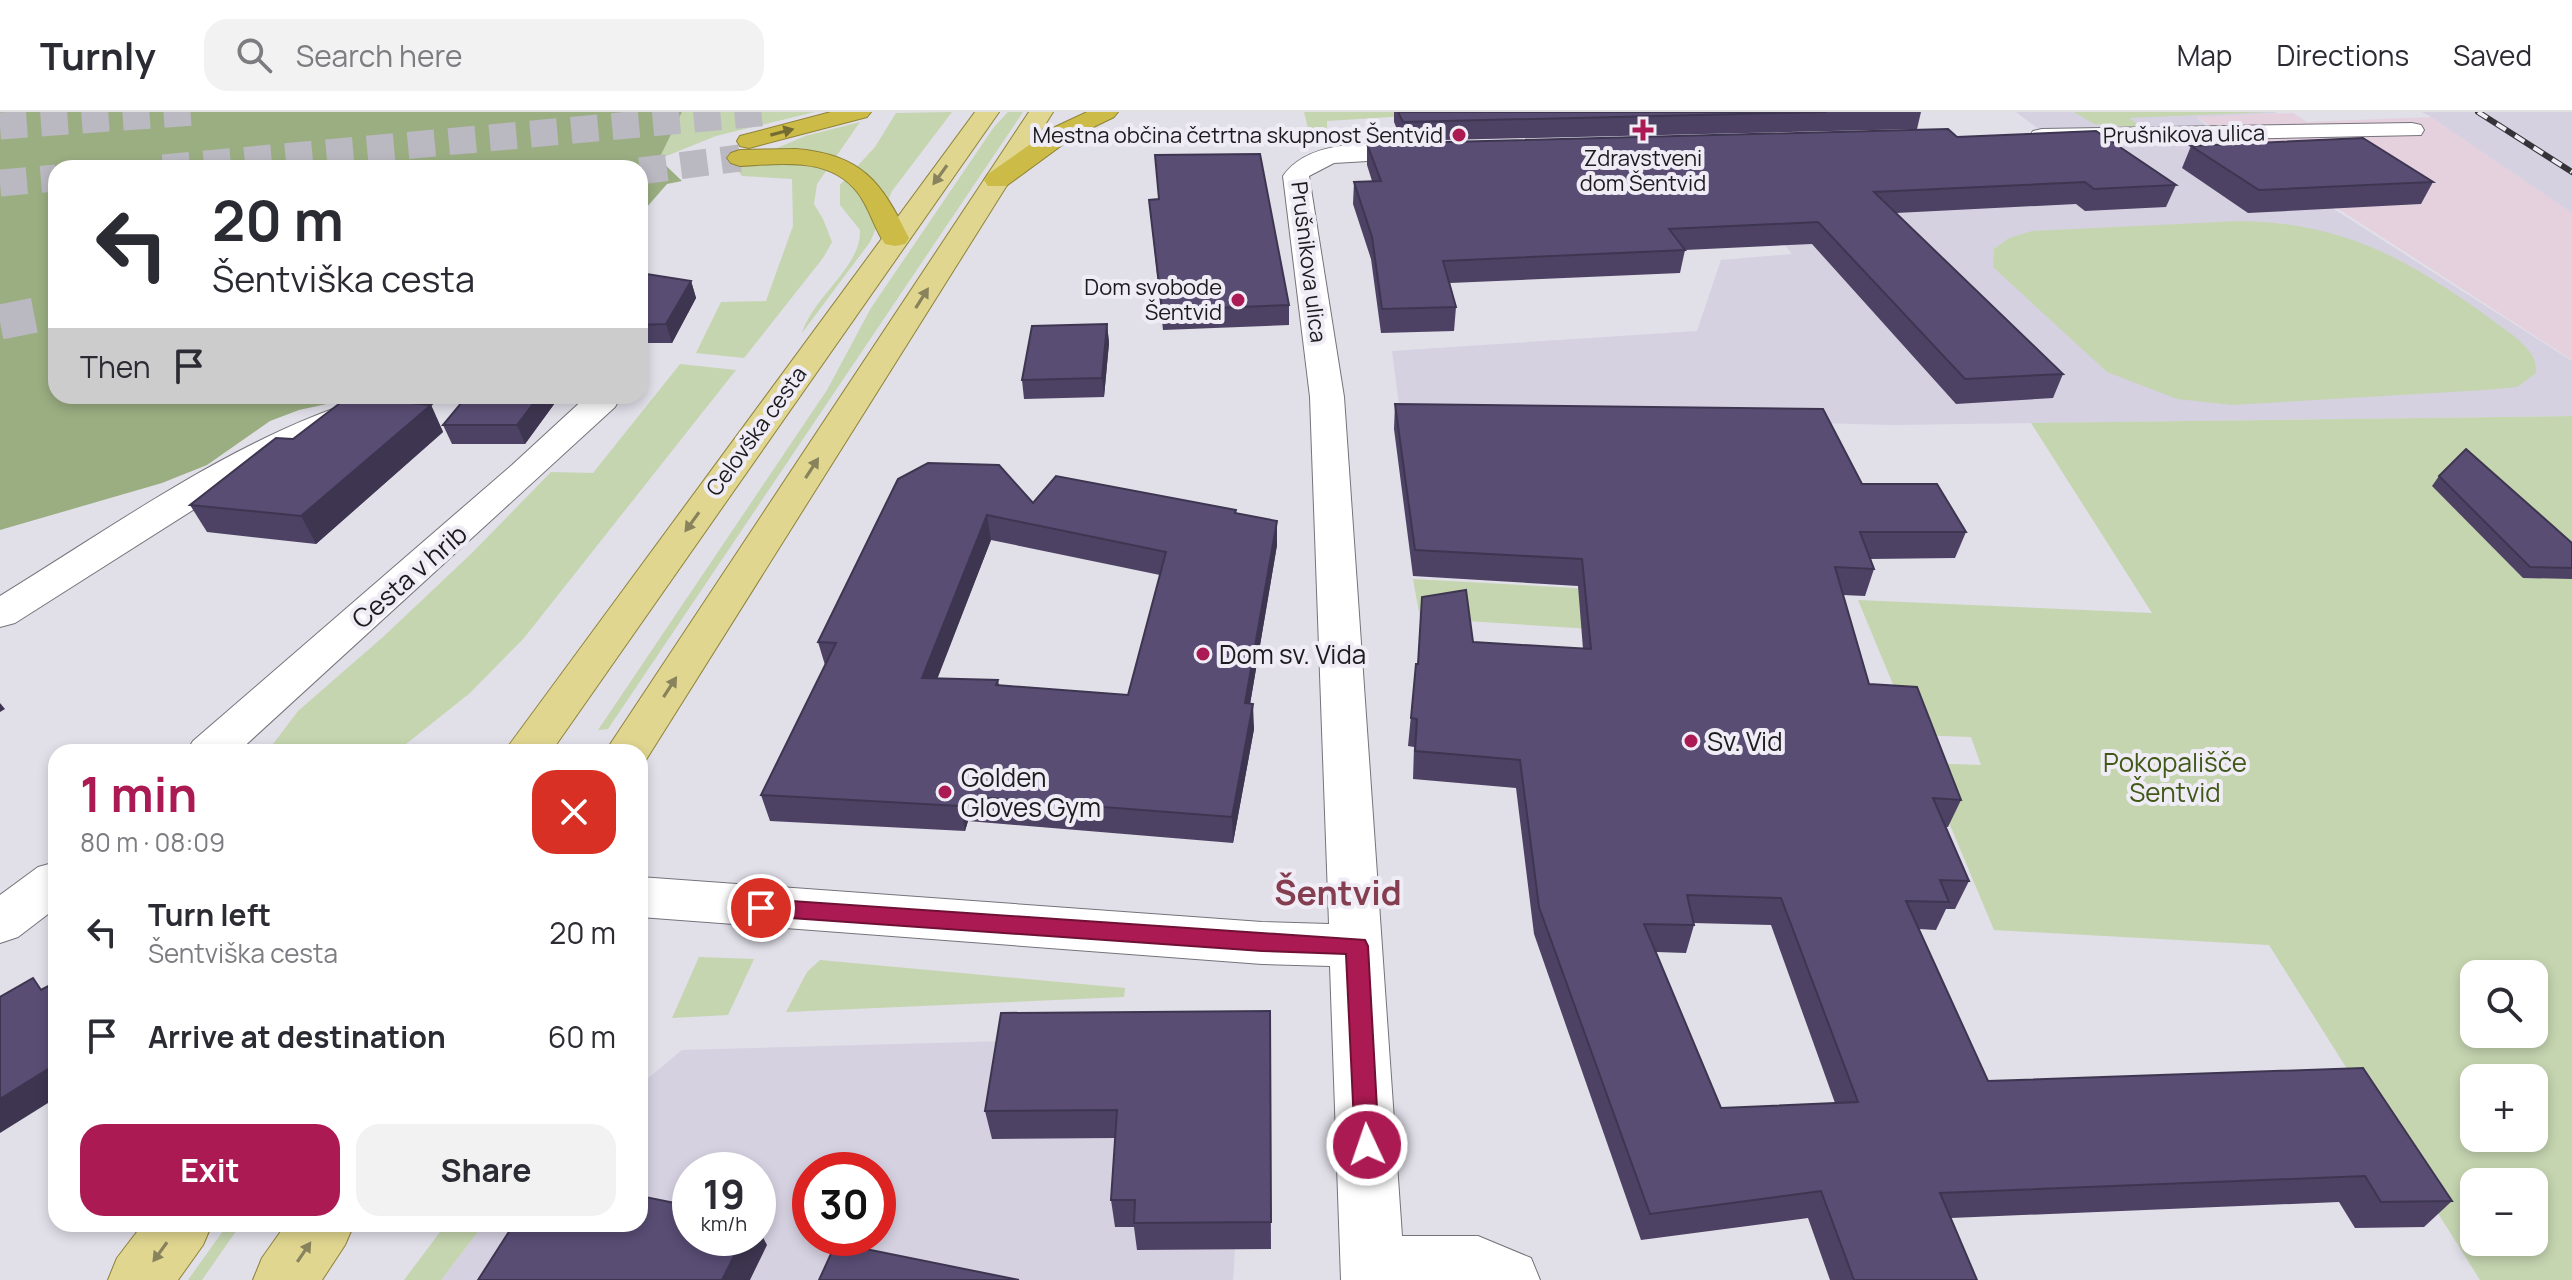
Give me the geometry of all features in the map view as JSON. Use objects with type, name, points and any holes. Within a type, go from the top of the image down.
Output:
[{"type":"highway","points":[[859,112],[736,152],[821,159],[851,170],[860,176],[882,205],[895,238]]},
{"type":"highway","points":[[997,180],[1064,132],[1106,112]]},
{"type":"main road","name":"Celovška cesta","points":[[533,744],[987,112]]},
{"type":"main road","points":[[633,744],[1041,112]]},
{"type":"main road","points":[[140,1280],[175,1232]]},
{"type":"main road","points":[[285,1280],[318,1232]]},
{"type":"street","name":"Prušnikova ulica","points":[[2019,137],[2412,130],[2378,112]]},
{"type":"street","name":"Prušnikova ulica","points":[[1373,1273],[1357,946],[1336,617],[1327,397],[1296,176],[1306,163],[1332,156],[1450,152]]},
{"type":"street","points":[[0,614],[224,474],[328,420],[380,404]]},
{"type":"street","name":"Cesta v hrib","points":[[218,744],[599,404]]},
{"type":"street","points":[[0,923],[48,887]]},
{"type":"street","points":[[648,898],[1262,943],[1357,946]]},
{"type":"street","points":[[1373,1273],[1478,1267],[1508,1280]]},
{"type":"shaded area","points":[[2016,112],[2277,113],[2196,117],[2221,137],[2572,361],[2572,416],[1892,425],[1400,412],[1392,351],[1697,331],[1721,260],[1792,254],[1711,150],[2053,140]]},
{"type":"shaded area","points":[[2422,112],[2572,112],[2572,213],[2431,117]]},
{"type":"shaded area","points":[[2293,113],[2307,122],[2431,117],[2572,213],[2572,360],[2195,116]]},
{"type":"shaded area","points":[[1008,1041],[1121,1138],[1115,1227],[1139,1227],[1138,1250],[1235,1249],[1233,1280],[441,1280],[478,1232],[648,1232],[648,1078],[682,1050]]},
{"type":"green space","points":[[0,112],[682,112],[659,159],[682,181],[667,184],[648,206],[648,160],[48,160],[48,404],[327,404],[270,421],[207,465],[162,483],[0,530]]},
{"type":"green space","points":[[682,112],[815,112],[716,136],[659,159]]},
{"type":"green space","points":[[952,112],[892,191],[870,242],[802,333],[859,243],[860,230],[840,205],[840,185],[875,147],[896,113]]},
{"type":"green space","points":[[1008,112],[1023,112],[608,729],[598,730],[827,390],[871,308],[994,127]]},
{"type":"green space","points":[[1304,112],[1473,112],[1327,121],[1327,144],[1312,145]]},
{"type":"green space","points":[[2074,112],[2269,112],[2129,118],[2143,128],[2094,124]]},
{"type":"green space","points":[[860,122],[817,184],[814,204],[832,242],[823,258],[744,358],[696,353],[721,302],[766,301],[793,226],[792,179],[742,176],[737,170],[738,165],[805,136]]},
{"type":"green space","points":[[2240,221],[2319,230],[2387,254],[2449,290],[2514,336],[2533,356],[2536,373],[2517,387],[2485,390],[2232,405],[2177,399],[2107,372],[1993,267],[1994,249],[2009,238],[2032,231]]},
{"type":"green space","points":[[680,364],[736,370],[524,638],[470,693],[406,744],[273,744],[298,711],[473,552],[551,472],[593,473]]},
{"type":"green space","name":"Pokopališče Šentvid","points":[[2572,416],[2572,1280],[2480,1280],[2465,1256],[2548,1256],[2548,1168],[2460,1168],[2460,1248],[2269,945],[1994,930],[1924,763],[1981,765],[1971,737],[1914,735],[1858,600],[2152,613],[2031,423]]},
{"type":"green space","points":[[1413,579],[1754,598],[1765,640],[1420,618]]},
{"type":"green space","points":[[699,957],[754,959],[728,1015],[672,1018]]},
{"type":"green space","points":[[820,960],[1125,988],[1124,997],[786,1012],[807,972]]},
{"type":"green space","points":[[222,1232],[235,1232],[202,1280],[188,1280]]},
{"type":"green space","points":[[440,1232],[478,1232],[441,1280],[404,1280]]},
{"type":"building","points":[[1398,112],[1827,112],[1403,122]]},
{"type":"building","points":[[1948,129],[1957,137],[2096,131],[2176,185],[2094,189],[2085,182],[1874,192],[2063,374],[1965,379],[1818,222],[1669,229],[1685,250],[1443,261],[1456,307],[1382,309],[1372,237],[1354,182],[1381,181],[1367,144]]},
{"type":"building","points":[[2363,138],[2433,182],[2259,190],[2191,146]]},
{"type":"building","points":[[1260,154],[1289,305],[1162,310],[1149,200],[1159,199],[1155,155]]},
{"type":"building","points":[[648,274],[691,281],[666,324],[648,325]]},
{"type":"building","points":[[1107,324],[1102,378],[1022,380],[1032,326]]},
{"type":"building","points":[[339,404],[431,405],[301,516],[190,505],[276,438],[293,439]]},
{"type":"building","points":[[460,404],[533,404],[517,425],[443,425]]},
{"type":"building","points":[[1395,404],[1823,409],[1862,484],[1937,484],[1966,532],[1860,532],[1874,569],[1835,567],[1869,684],[1917,687],[1961,800],[1933,798],[1969,881],[1940,880],[1949,902],[1906,901],[1988,1081],[2363,1068],[2452,1201],[2381,1202],[2365,1176],[1940,1193],[1977,1280],[1854,1280],[1821,1191],[1650,1214],[1539,907],[1520,760],[1415,751],[1417,719],[1411,718],[1422,597],[1466,590],[1473,642],[1591,649],[1582,559],[1415,550]],"holes":[[[1687,895],[1781,898],[1858,1102],[1721,1108],[1644,924],[1694,925]]]},
{"type":"building","points":[[2466,449],[2572,543],[2572,568],[2530,567],[2439,476]]},
{"type":"building","points":[[928,463],[999,465],[1033,503],[1056,476],[1236,510],[1235,513],[1277,521],[1245,703],[1253,704],[1232,817],[963,796],[960,806],[761,795],[836,643],[818,642],[898,479]],"holes":[[[987,515],[1166,552],[1128,695],[996,685],[998,680],[922,678]]]},
{"type":"building","points":[[33,978],[41,990],[48,986],[48,1069],[0,1099],[0,997]]},
{"type":"building","points":[[1270,1011],[1271,1222],[1134,1223],[1135,1200],[1111,1200],[1117,1110],[985,1111],[1001,1013]]},
{"type":"building","points":[[648,1198],[672,1202],[672,1256],[734,1256],[722,1280],[478,1280],[509,1232],[648,1232]]},
{"type":"building","points":[[896,1255],[1019,1280],[819,1280],[830,1256]]},
{"type":"tunnel","points":[[0,126],[194,112]]},
{"type":"tunnel","points":[[250,160],[771,112]]},
{"type":"tunnel","points":[[648,170],[740,158]]},
{"type":"tunnel","points":[[0,183],[48,179]]},
{"type":"tunnel","points":[[0,322],[48,313]]},
{"type":"railway","points":[[2478,112],[2572,172]]},
{"type":"place","name":"Zdravstveni dom Šentvid","points":[[1643,130]]},
{"type":"place","name":"Mestna občina četrtna skupnost Šentvid","points":[[1459,135]]},
{"type":"place","name":"Dom svobode Šentvid","points":[[1238,300]]},
{"type":"place","name":"Dom sv. Vida","points":[[1203,654]]},
{"type":"place","name":"Sv. Vid","points":[[1691,741]]},
{"type":"place","name":"Golden Gloves Gym","points":[[945,792]]},
{"type":"district","name":"Šentvid","points":[[1338,892]]},
{"type":"route","points":[[761,908],[1262,943],[1357,946],[1367,1145]]}]
